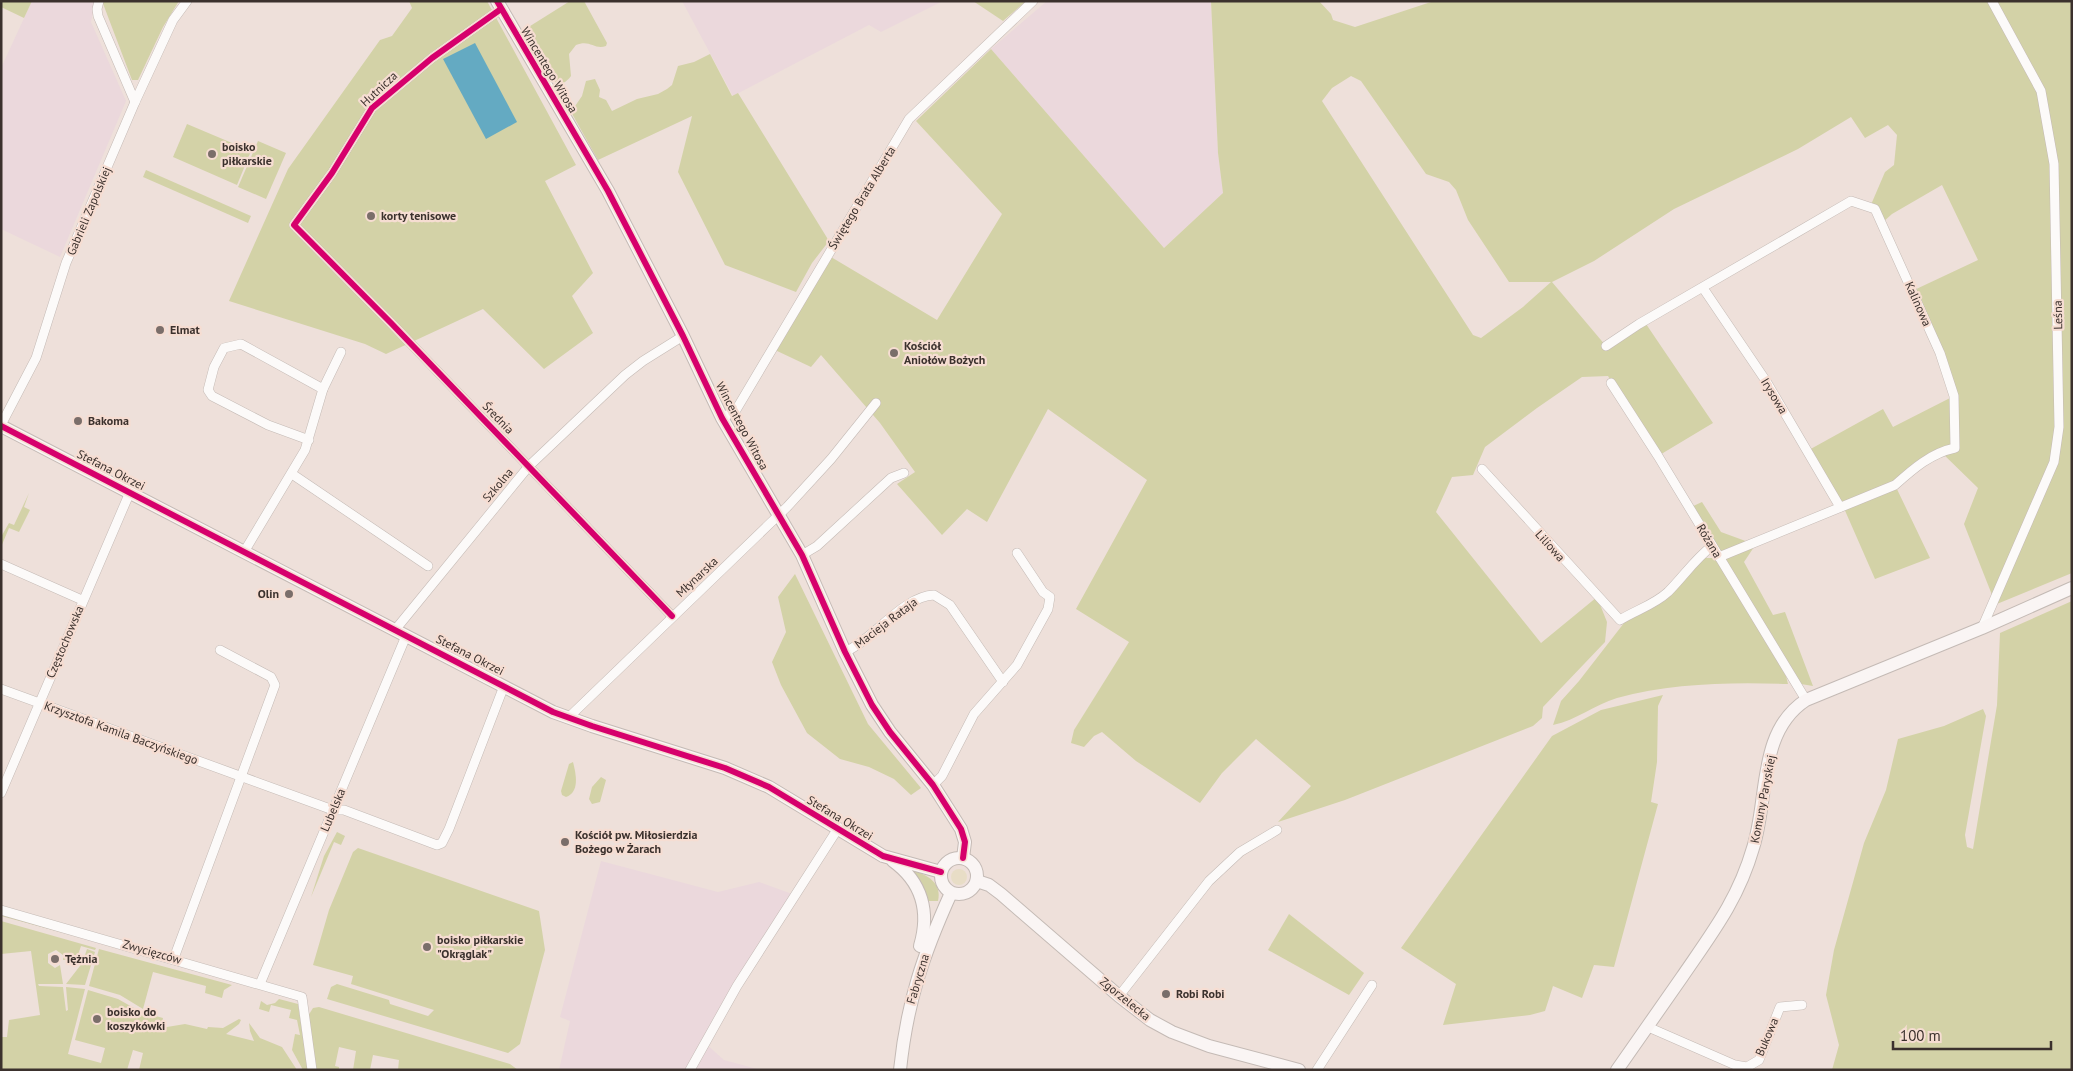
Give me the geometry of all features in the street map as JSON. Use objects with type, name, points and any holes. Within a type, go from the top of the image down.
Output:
[{"type":"street","points":[[98,1],[96,9],[100,21],[135,102]]},
{"type":"street","name":"Gabrieli Zapolskiej","points":[[1,426],[36,358],[66,263],[135,102],[173,20],[187,1]]},
{"type":"street","name":"Świętego Brata Alberta","points":[[722,418],[736,410],[909,119],[1033,1]]},
{"type":"street","name":"Leśna","points":[[1982,628],[2054,462],[2059,427],[2054,164],[2041,91],[1992,1]]},
{"type":"street","name":"Wincentego Witosa","points":[[499,5],[608,191],[684,336],[722,418],[802,555],[846,652],[877,712],[933,784],[961,829],[965,842],[963,858]]},
{"type":"street","name":"Hutnicza","points":[[305,238],[296,228],[295,222],[332,173],[372,108],[499,5]]},
{"type":"street","name":"Kalinowa","points":[[1606,346],[1639,324],[1851,201],[1876,209],[1940,353],[1954,396],[1955,448],[1940,451],[1916,466],[1895,485],[1719,557]]},
{"type":"street","name":"Średnia","points":[[305,238],[391,322],[672,616]]},
{"type":"street","name":"Irysowa","points":[[1704,288],[1766,382],[1840,507]]},
{"type":"street","name":"Szkolna","points":[[401,633],[529,466],[625,375],[643,361],[684,336]]},
{"type":"street","points":[[309,440],[268,425],[210,394],[208,387],[214,367],[224,348],[241,344],[323,389]]},
{"type":"street","points":[[244,552],[292,474],[309,440],[323,389],[341,352]]},
{"type":"street","name":"Różana","points":[[1611,384],[1806,700]]},
{"type":"street","name":"Młynarska","points":[[568,718],[778,516],[831,458],[876,403]]},
{"type":"street","name":"Stefana Okrzei","points":[[1,426],[553,712],[725,768],[770,787],[837,830],[891,859],[941,872]]},
{"type":"street","name":"Liliowa","points":[[1482,469],[1620,620],[1652,604],[1668,592],[1696,558],[1712,546]]},
{"type":"street","points":[[292,474],[428,566]]},
{"type":"street","points":[[802,555],[817,546],[891,478],[904,474]]},
{"type":"street","name":"Częstochowska","points":[[1,793],[82,600],[130,492]]},
{"type":"street","points":[[933,784],[942,776],[974,714],[1017,665],[1048,609],[1050,597],[1043,592],[1017,553]]},
{"type":"street","points":[[1,564],[82,600]]},
{"type":"street","name":"Komuny Paryskiej","points":[[1617,1070],[1728,911],[1745,873],[1759,827],[1768,760],[1781,724],[1791,710],[1806,700],[1982,628],[2072,588]]},
{"type":"street","name":"Macieja Rataja","points":[[846,652],[862,643],[919,597],[934,595],[950,606],[1003,682]]},
{"type":"street","name":"Lubelska","points":[[260,984],[333,810],[401,633]]},
{"type":"street","points":[[174,958],[275,685],[271,677],[220,650]]},
{"type":"street","name":"Krzysztofa Kamila Baczyńskiego","points":[[1,689],[333,810],[344,810],[437,845],[442,843],[448,829],[504,686]]},
{"type":"street","points":[[690,1070],[737,986],[837,830]]},
{"type":"street","points":[[1119,996],[1209,881],[1240,852],[1277,830]]},
{"type":"street","points":[[963,858],[974,865],[977,880],[967,893],[951,893],[942,884],[941,872],[947,862],[952,859],[963,858]]},
{"type":"street","points":[[891,859],[912,879],[925,907],[925,930],[917,959],[918,977]]},
{"type":"street","name":"Zgorzelecka","points":[[977,880],[989,885],[1016,906],[1119,996],[1150,1020],[1172,1032],[1209,1046],[1299,1070]]},
{"type":"street","name":"Fabryczna","points":[[900,1070],[904,1028],[918,977],[930,941],[951,893]]},
{"type":"street","name":"Zwycięzców","points":[[1,910],[174,958],[302,997],[312,1070]]},
{"type":"street","points":[[1317,1070],[1372,985]]},
{"type":"street","name":"Bukowa","points":[[1648,1027],[1735,1065],[1747,1067],[1759,1060],[1780,1007],[1802,1005]]},
{"type":"shaded area","points":[[32,1],[95,2],[91,22],[126,101],[60,257],[1,229],[1,68]]},
{"type":"shaded area","points":[[682,1],[943,1],[881,32],[869,25],[733,96]]},
{"type":"shaded area","points":[[1047,1],[1211,1],[1218,153],[1223,193],[1164,248],[991,49]]},
{"type":"shaded area","points":[[601,861],[718,892],[759,882],[795,895],[705,1043],[724,1060],[761,1070],[559,1070],[570,1021],[560,1017]]},
{"type":"green space","points":[[1,1],[32,1],[24,18],[1,7]]},
{"type":"green space","points":[[102,1],[179,1],[163,27],[138,80],[132,80]]},
{"type":"green space","points":[[409,1],[487,1],[576,165],[545,181],[593,273],[572,296],[593,333],[544,369],[483,309],[386,354],[365,344],[229,301],[288,169],[380,40],[392,36],[412,8]]},
{"type":"green space","points":[[570,1],[584,1],[607,43],[606,46],[602,47],[585,43],[576,45],[569,54],[571,76],[565,82],[556,84],[527,28]]},
{"type":"green space","points":[[973,1],[1026,1],[1003,21]]},
{"type":"green space","points":[[1211,1],[1319,1],[1331,14],[1333,20],[1355,27],[1434,1],[2072,1],[2072,573],[1992,606],[1994,600],[1964,524],[1978,488],[1940,451],[1895,485],[1930,558],[1875,579],[1843,506],[1807,451],[1883,409],[1893,427],[1952,397],[1940,353],[1912,291],[1978,260],[1942,185],[1892,214],[1882,223],[1870,207],[1885,172],[1894,165],[1897,135],[1888,125],[1865,138],[1851,117],[1798,149],[1674,209],[1594,261],[1552,282],[1606,346],[1644,321],[1713,423],[1658,456],[1608,376],[1582,377],[1485,447],[1473,475],[1452,477],[1436,512],[1541,643],[1597,597],[1607,622],[1605,642],[1543,707],[1542,718],[1533,726],[1345,800],[1278,822],[1311,786],[1256,739],[1222,773],[1200,803],[1136,761],[1102,732],[1094,736],[1084,747],[1071,743],[1074,730],[1129,642],[1076,609],[1147,480],[1048,409],[987,522],[967,509],[942,535],[897,484],[915,472],[880,423],[821,355],[811,367],[775,350],[831,257],[937,320],[1002,214],[916,121],[991,49],[1164,248],[1223,193],[1218,153]],"holes":[[[1351,76],[1361,81],[1426,174],[1449,182],[1456,190],[1468,220],[1509,282],[1551,282],[1523,307],[1481,338],[1473,335],[1322,101],[1332,88]]]},
{"type":"green space","points":[[710,54],[732,96],[738,93],[829,241],[812,263],[796,292],[725,265],[678,172],[692,116],[598,160],[571,112],[582,96],[586,81],[595,79],[600,90],[599,97],[606,100],[612,111],[637,99],[658,94],[667,89],[672,85],[678,66],[694,62]]},
{"type":"green space","name":"boisko piłkarskie","points":[[187,124],[251,151],[237,185],[173,157]]},
{"type":"green space","points":[[258,141],[286,153],[266,199],[238,187]]},
{"type":"green space","points":[[146,170],[251,216],[248,223],[143,177]]},
{"type":"green space","points":[[29,493],[24,507],[30,510],[19,532],[9,528],[1,547],[1,537],[9,523],[14,525]]},
{"type":"green space","points":[[1702,502],[1721,532],[1751,543],[1758,541],[1744,562],[1773,615],[1785,612],[1813,686],[1795,683],[1689,508]]},
{"type":"green space","points":[[1704,558],[1716,558],[1786,676],[1788,684],[1745,683],[1680,686],[1659,689],[1617,698],[1570,720],[1553,725],[1561,701],[1624,623]]},
{"type":"green space","points":[[795,574],[868,724],[921,788],[911,795],[894,779],[869,767],[840,759],[807,733],[781,685],[772,662],[786,632],[778,597]]},
{"type":"green space","points":[[2072,601],[2072,1070],[1832,1070],[1839,1045],[1826,995],[1834,950],[1864,843],[1886,790],[1898,739],[1944,726],[1983,709],[1986,716],[1965,835],[1967,847],[1973,849],[1997,705],[2000,633]]},
{"type":"green space","points":[[1663,695],[1658,706],[1657,762],[1651,802],[1658,804],[1614,967],[1594,965],[1582,998],[1553,986],[1545,1011],[1530,1015],[1443,1025],[1456,984],[1401,948],[1552,736],[1601,710]]},
{"type":"green space","points":[[573,762],[576,777],[575,787],[570,795],[566,797],[562,795],[561,791],[569,764]]},
{"type":"green space","points":[[601,777],[606,780],[600,802],[592,804],[589,799],[592,787]]},
{"type":"green space","points":[[337,832],[345,836],[341,845],[334,842],[311,897],[324,856]]},
{"type":"green space","points":[[358,848],[539,911],[545,950],[520,1044],[508,1053],[327,999],[331,987],[337,984],[389,1000],[390,1004],[428,1016],[434,1010],[351,984],[353,976],[313,965],[329,910],[353,852]]},
{"type":"green space","points":[[912,870],[928,877],[936,885],[939,895],[938,901],[927,901]]},
{"type":"green space","points":[[1289,914],[1364,973],[1349,995],[1268,950]]},
{"type":"green space","points":[[1,915],[134,952],[1,916]]},
{"type":"green space","points":[[1,921],[96,948],[95,950],[81,946],[77,958],[63,960],[63,955],[56,950],[48,954],[48,963],[55,968],[60,965],[63,984],[38,984],[39,986],[63,987],[66,1011],[68,1010],[66,987],[85,989],[68,1054],[101,1063],[105,1048],[75,1040],[88,990],[118,999],[141,1012],[163,1018],[161,1028],[185,1024],[207,1029],[208,1027],[223,1028],[239,1019],[241,1020],[239,1024],[226,1034],[254,1041],[249,1023],[260,1038],[282,1047],[297,1070],[139,1070],[143,1053],[133,1050],[127,1070],[1,1070],[1,1037],[7,1037],[9,1020],[40,1015],[31,951],[1,954]]},
{"type":"green space","points":[[87,949],[95,952],[85,985],[66,984],[83,962],[85,962],[84,958]]},
{"type":"green space","points":[[99,949],[232,985],[224,990],[222,998],[205,993],[206,986],[153,972],[143,1009],[120,995],[89,986]]},
{"type":"green space","points":[[279,999],[298,1004],[308,1070],[303,1070],[292,1050],[295,1034],[300,1035],[297,1020],[289,1018],[291,1010],[271,1005],[269,1012],[259,1009],[261,1001],[267,1005],[275,1003]]},
{"type":"green space","points":[[319,1007],[510,1064],[518,1070],[398,1070],[399,1060],[373,1055],[370,1070],[353,1070],[356,1051],[339,1047],[335,1066],[339,1067],[339,1070],[316,1070],[308,1016],[313,1008]]},
{"type":"sand","points":[[956,869],[962,869],[967,874],[965,883],[956,885],[951,880],[951,874]]},
{"type":"water","points":[[475,43],[517,122],[486,139],[443,59]]},
{"type":"cycle path","points":[[497,1],[608,191],[683,336],[722,418],[802,555],[845,652],[872,705],[890,732],[933,785],[961,829],[965,842],[963,858]]},
{"type":"cycle path","points":[[501,9],[432,58],[372,108],[332,173],[294,225],[391,323],[672,616]]},
{"type":"cycle path","points":[[1,426],[553,712],[725,768],[769,787],[883,856],[941,872]]},
{"type":"place","name":"boisko piłkarskie","points":[[212,154]]},
{"type":"place","name":"korty tenisowe","points":[[371,216]]},
{"type":"place","name":"Elmat","points":[[160,330]]},
{"type":"place","name":"Kościół Aniołów Bożych","points":[[894,353]]},
{"type":"place","name":"Bakoma","points":[[78,421]]},
{"type":"place","name":"Olin","points":[[289,594]]},
{"type":"place","name":"Kościół pw. Miłosierdzia Bożego w Żarach","points":[[565,842]]},
{"type":"place","name":"boisko piłkarskie \"Okrąglak\"","points":[[427,947]]},
{"type":"place","name":"Tężnia","points":[[55,959]]},
{"type":"place","name":"Robi Robi","points":[[1166,994]]},
{"type":"place","name":"boisko do koszykówki","points":[[97,1019]]}]
